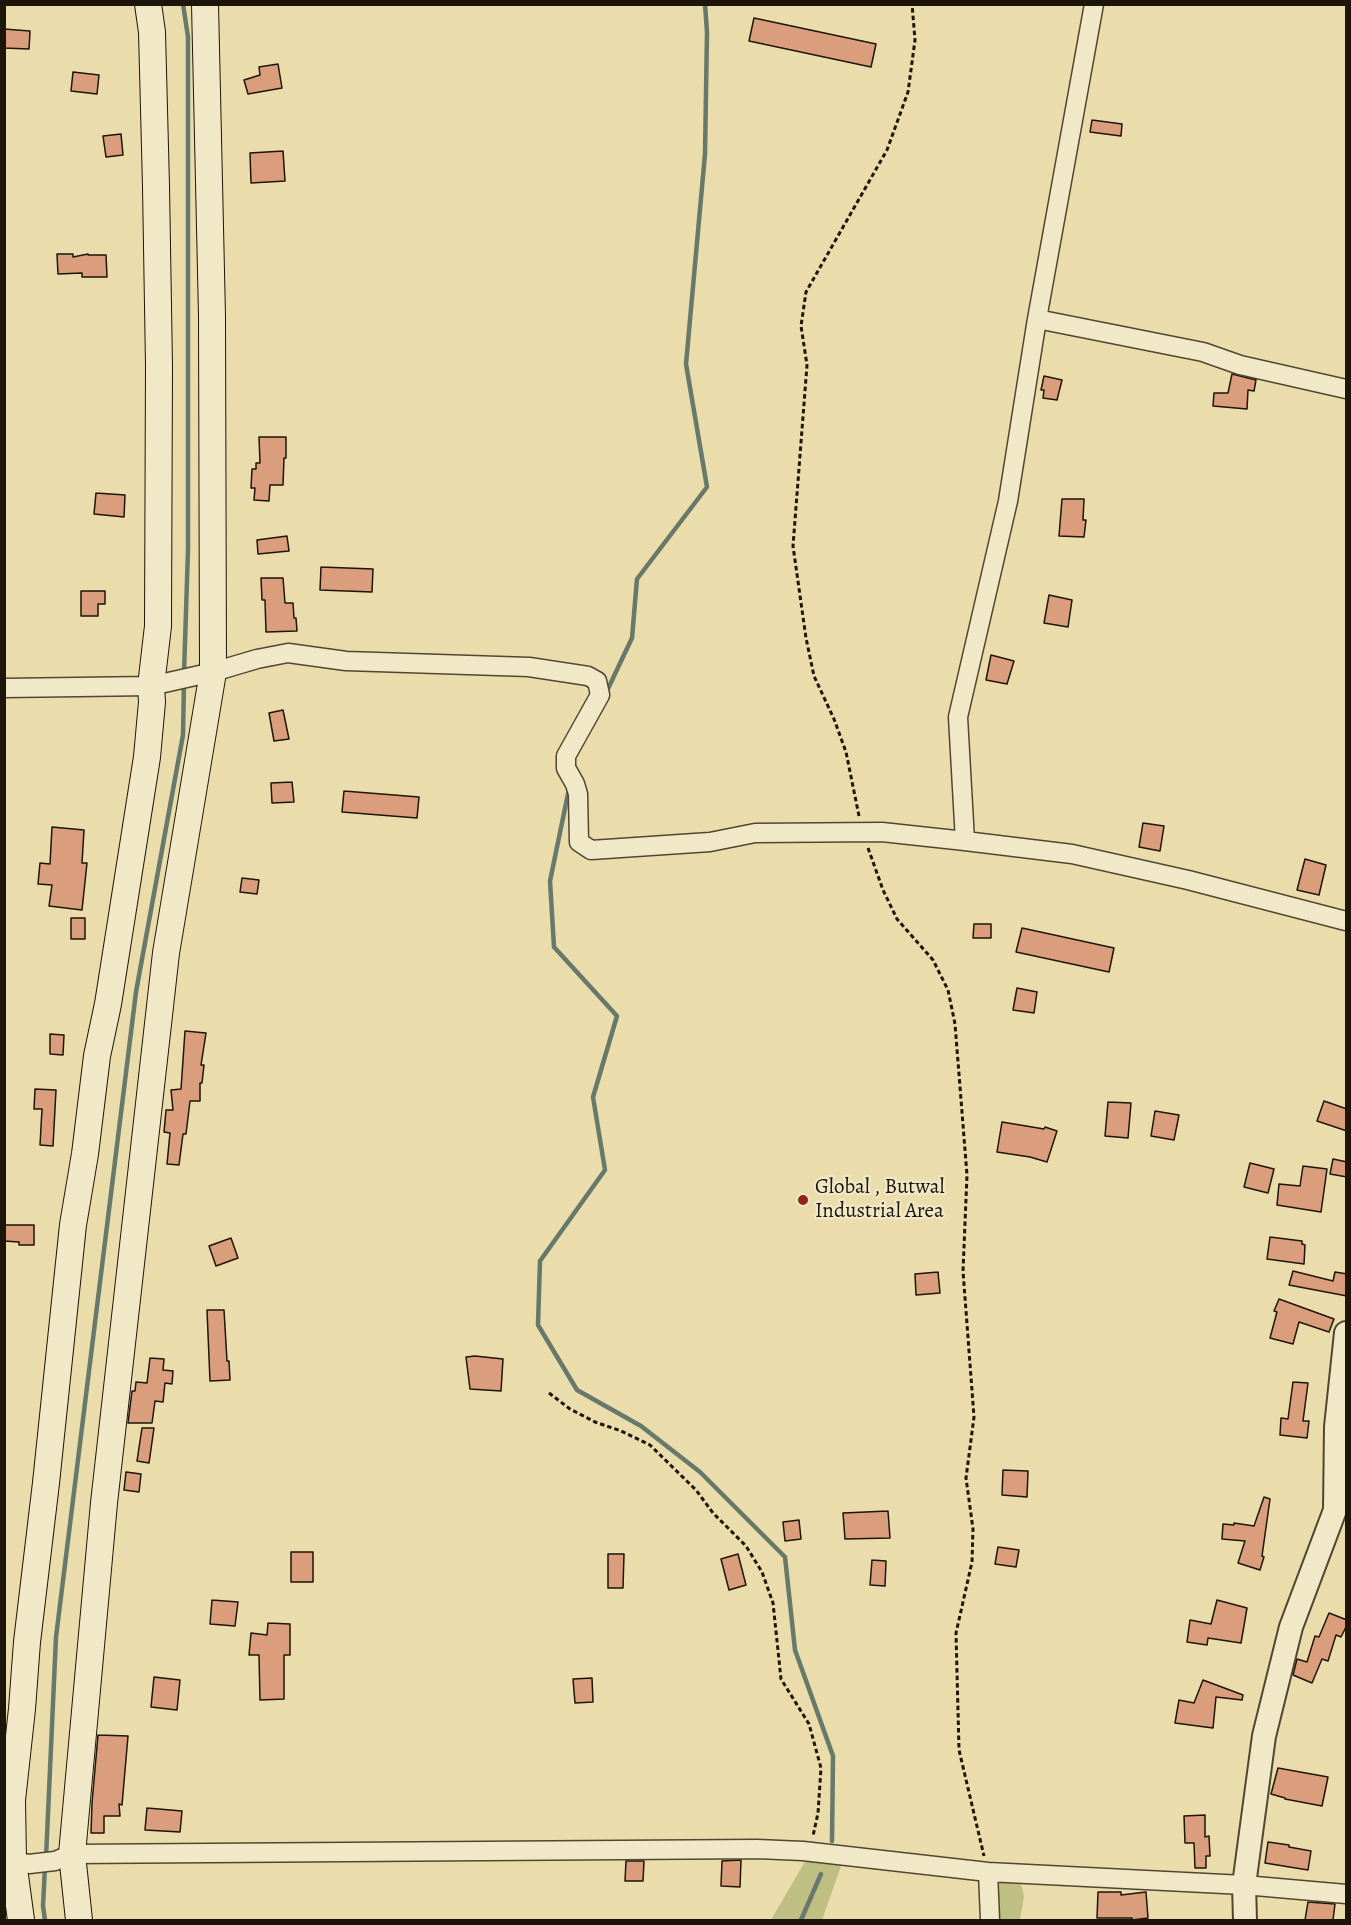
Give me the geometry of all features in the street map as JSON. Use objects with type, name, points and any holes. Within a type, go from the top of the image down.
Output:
[{"type":"main road","points":[[21,1920],[21,1863],[12,1800],[27,1642],[73,1225],[147,757],[152,702],[151,686],[158,626],[159,366],[152,32],[148,4]]},
{"type":"main road","points":[[80,1920],[63,1858],[166,953],[206,673],[212,316],[205,4]]},
{"type":"street","points":[[964,841],[958,717],[1008,501],[1037,319],[1094,4]]},
{"type":"street","points":[[1037,319],[1203,352],[1240,365],[1347,389]]},
{"type":"street","points":[[4,688],[151,686],[288,653],[346,661],[529,667],[588,675],[597,681],[600,694],[566,756],[566,768],[578,795],[579,842],[591,850],[710,842],[755,833],[882,832],[1072,854],[1188,880],[1347,921]]},
{"type":"street","points":[[1245,1920],[1244,1885],[1264,1736],[1291,1627],[1335,1510],[1336,1428],[1347,1333]]},
{"type":"street","points":[[21,1863],[63,1858],[757,1849],[803,1851],[988,1872],[1244,1885],[1347,1894]]},
{"type":"street","points":[[988,1872],[990,1920]]},
{"type":"path","points":[[912,4],[915,40],[908,92],[887,150],[806,292],[801,326],[807,365],[794,546],[806,638],[814,676],[834,719],[846,753],[863,833],[897,920],[933,960],[948,990],[955,1024],[967,1174],[963,1271],[974,1417],[966,1479],[973,1529],[972,1562],[956,1633],[959,1750],[988,1872]]},
{"type":"path","points":[[549,1393],[570,1409],[595,1422],[650,1445],[696,1490],[713,1513],[746,1546],[762,1572],[772,1603],[781,1679],[809,1724],[822,1772],[816,1829],[812,1844],[803,1851]]},
{"type":"shaded area","points":[[807,1858],[841,1866],[822,1920],[771,1920]]},
{"type":"shaded area","points":[[993,1877],[1020,1880],[1024,1896],[1020,1920],[994,1920]]},
{"type":"building","points":[[754,18],[876,44],[871,67],[749,41]]},
{"type":"building","points":[[4,29],[30,31],[29,49],[4,48]]},
{"type":"building","points":[[278,64],[282,88],[248,94],[244,80],[260,75],[259,67]]},
{"type":"building","points":[[73,72],[99,75],[97,94],[71,91]]},
{"type":"building","points":[[1092,120],[1122,124],[1121,136],[1090,132]]},
{"type":"building","points":[[121,134],[123,155],[106,157],[103,136]]},
{"type":"building","points":[[283,151],[285,181],[251,183],[250,153]]},
{"type":"building","points":[[57,254],[73,254],[73,257],[88,254],[106,255],[107,277],[82,277],[82,273],[58,274]]},
{"type":"building","points":[[1232,374],[1256,380],[1254,391],[1248,390],[1247,409],[1213,406],[1214,393],[1228,393]]},
{"type":"building","points":[[1044,376],[1062,380],[1057,400],[1043,398],[1044,390],[1041,390]]},
{"type":"building","points":[[259,437],[286,437],[283,485],[270,485],[269,501],[254,500],[255,488],[251,488],[252,469],[256,469],[256,463],[260,463]]},
{"type":"building","points":[[96,493],[125,495],[124,517],[94,514]]},
{"type":"building","points":[[1062,499],[1084,499],[1083,520],[1086,520],[1084,537],[1059,536]]},
{"type":"building","points":[[287,536],[289,551],[258,554],[257,540]]},
{"type":"building","points":[[321,567],[373,569],[372,592],[320,590]]},
{"type":"building","points":[[261,578],[283,578],[285,603],[293,603],[297,631],[266,632],[265,600],[262,600]]},
{"type":"building","points":[[81,591],[105,591],[105,604],[98,604],[98,616],[81,616]]},
{"type":"building","points":[[1049,595],[1072,600],[1068,627],[1044,623]]},
{"type":"building","points":[[991,655],[1014,661],[1007,684],[986,680]]},
{"type":"building","points":[[283,710],[289,739],[274,741],[269,713]]},
{"type":"building","points":[[292,782],[294,802],[272,803],[271,783]]},
{"type":"building","points":[[344,791],[419,797],[417,818],[342,812]]},
{"type":"building","points":[[1143,823],[1164,826],[1160,851],[1139,847]]},
{"type":"building","points":[[52,827],[84,830],[82,863],[87,863],[82,910],[49,906],[52,885],[38,884],[40,863],[50,864]]},
{"type":"building","points":[[1305,859],[1326,865],[1319,895],[1297,890]]},
{"type":"building","points":[[242,878],[259,880],[257,894],[240,892]]},
{"type":"building","points":[[71,918],[85,918],[85,939],[71,939]]},
{"type":"building","points":[[974,924],[991,924],[991,938],[973,938]]},
{"type":"building","points":[[1022,928],[1114,948],[1109,972],[1016,952]]},
{"type":"building","points":[[1017,988],[1037,992],[1034,1013],[1013,1010]]},
{"type":"building","points":[[185,1031],[206,1033],[201,1065],[204,1065],[202,1083],[200,1083],[200,1101],[190,1101],[179,1165],[167,1164],[170,1133],[164,1132],[166,1110],[173,1110],[171,1090],[181,1089]]},
{"type":"building","points":[[50,1034],[64,1035],[63,1055],[50,1054]]},
{"type":"building","points":[[35,1089],[56,1090],[53,1146],[40,1145],[42,1109],[34,1109]]},
{"type":"building","points":[[1324,1101],[1347,1109],[1347,1131],[1317,1121]]},
{"type":"building","points":[[1108,1102],[1131,1103],[1128,1138],[1105,1136]]},
{"type":"building","points":[[1155,1111],[1179,1115],[1174,1140],[1151,1136]]},
{"type":"building","points":[[1002,1122],[1044,1129],[1045,1127],[1057,1131],[1047,1162],[997,1152]]},
{"type":"building","points":[[1333,1159],[1347,1162],[1347,1177],[1330,1174]]},
{"type":"building","points":[[1250,1163],[1274,1169],[1268,1193],[1244,1187]]},
{"type":"building","points":[[1303,1166],[1327,1169],[1321,1212],[1277,1205],[1279,1184],[1300,1186]]},
{"type":"building","points":[[4,1225],[34,1225],[34,1245],[19,1245],[19,1242],[4,1241]]},
{"type":"building","points":[[1270,1237],[1302,1241],[1305,1245],[1304,1264],[1267,1259]]},
{"type":"building","points":[[231,1238],[238,1258],[216,1266],[209,1246]]},
{"type":"building","points":[[1293,1271],[1333,1281],[1335,1272],[1347,1274],[1347,1296],[1289,1285]]},
{"type":"building","points":[[938,1272],[940,1293],[916,1295],[915,1274]]},
{"type":"building","points":[[1279,1299],[1334,1319],[1329,1332],[1299,1322],[1293,1344],[1270,1338],[1277,1312],[1274,1311]]},
{"type":"building","points":[[207,1310],[224,1310],[230,1380],[210,1381]]},
{"type":"building","points":[[466,1357],[503,1359],[501,1391],[470,1389]]},
{"type":"building","points":[[150,1358],[164,1359],[163,1370],[173,1371],[172,1384],[165,1383],[163,1402],[155,1401],[152,1423],[128,1423],[132,1391],[135,1391],[136,1382],[147,1383]]},
{"type":"building","points":[[1293,1382],[1308,1383],[1303,1421],[1309,1421],[1307,1438],[1280,1435],[1281,1418],[1288,1419]]},
{"type":"building","points":[[142,1428],[154,1428],[149,1463],[137,1461]]},
{"type":"building","points":[[1003,1470],[1028,1471],[1027,1497],[1002,1495]]},
{"type":"building","points":[[126,1472],[141,1474],[139,1492],[124,1490]]},
{"type":"building","points":[[1264,1497],[1270,1499],[1262,1556],[1264,1557],[1260,1570],[1238,1563],[1245,1541],[1222,1539],[1223,1524],[1254,1526]]},
{"type":"building","points":[[888,1511],[890,1538],[845,1539],[843,1513]]},
{"type":"building","points":[[799,1520],[801,1539],[785,1541],[783,1522]]},
{"type":"building","points":[[998,1547],[1019,1550],[1016,1567],[995,1564]]},
{"type":"building","points":[[291,1552],[313,1552],[313,1582],[291,1582]]},
{"type":"building","points":[[608,1554],[624,1554],[623,1588],[608,1588]]},
{"type":"building","points":[[738,1554],[746,1585],[729,1590],[721,1559]]},
{"type":"building","points":[[872,1560],[886,1561],[885,1586],[870,1585]]},
{"type":"building","points":[[212,1600],[238,1602],[235,1626],[210,1624]]},
{"type":"building","points":[[1217,1600],[1247,1608],[1241,1643],[1208,1638],[1207,1645],[1187,1642],[1190,1620],[1211,1624]]},
{"type":"building","points":[[1329,1613],[1347,1620],[1347,1625],[1341,1637],[1336,1635],[1328,1661],[1322,1659],[1312,1683],[1293,1675],[1297,1659],[1307,1662],[1315,1636],[1319,1637]]},
{"type":"building","points":[[268,1623],[290,1624],[290,1655],[284,1655],[284,1699],[260,1700],[259,1655],[249,1655],[251,1633],[267,1635]]},
{"type":"building","points":[[154,1677],[180,1680],[177,1710],[151,1707]]},
{"type":"building","points":[[592,1678],[593,1702],[575,1703],[573,1679]]},
{"type":"building","points":[[1203,1680],[1243,1695],[1242,1700],[1216,1697],[1213,1728],[1175,1723],[1179,1700],[1194,1703]]},
{"type":"building","points":[[98,1735],[128,1736],[122,1805],[119,1804],[120,1816],[104,1816],[104,1833],[91,1833],[92,1803]]},
{"type":"building","points":[[1278,1768],[1328,1777],[1322,1806],[1271,1794]]},
{"type":"building","points":[[147,1808],[182,1811],[180,1832],[145,1830]]},
{"type":"building","points":[[1205,1815],[1205,1837],[1209,1836],[1210,1856],[1206,1856],[1206,1868],[1195,1868],[1194,1843],[1185,1843],[1184,1816]]},
{"type":"building","points":[[1268,1842],[1311,1851],[1308,1870],[1265,1863]]},
{"type":"building","points":[[741,1860],[740,1887],[721,1886],[722,1861]]},
{"type":"building","points":[[626,1861],[644,1861],[643,1881],[625,1881]]},
{"type":"building","points":[[1098,1892],[1121,1892],[1121,1895],[1146,1892],[1148,1918],[1132,1920],[1132,1918],[1097,1918]]},
{"type":"building","points":[[1308,1902],[1335,1904],[1333,1920],[1305,1920]]},
{"type":"waterway","points":[[183,4],[188,37],[188,550],[184,673]]},
{"type":"waterway","points":[[605,695],[632,638],[637,579],[707,487],[686,364],[705,154],[707,32],[705,4]]},
{"type":"waterway","points":[[46,1858],[56,1637],[136,992],[183,735],[184,682]]},
{"type":"waterway","points":[[569,789],[550,881],[554,947],[617,1016],[593,1097],[605,1170],[540,1261],[538,1325],[577,1390],[641,1426],[700,1472],[785,1557],[795,1650],[833,1756],[832,1841]]},
{"type":"waterway","points":[[45,1866],[43,1906],[45,1920]]},
{"type":"waterway","points":[[801,1920],[821,1874]]},
{"type":"place","name":"Global , Butwal Industrial Area","points":[[803,1200]]}]
